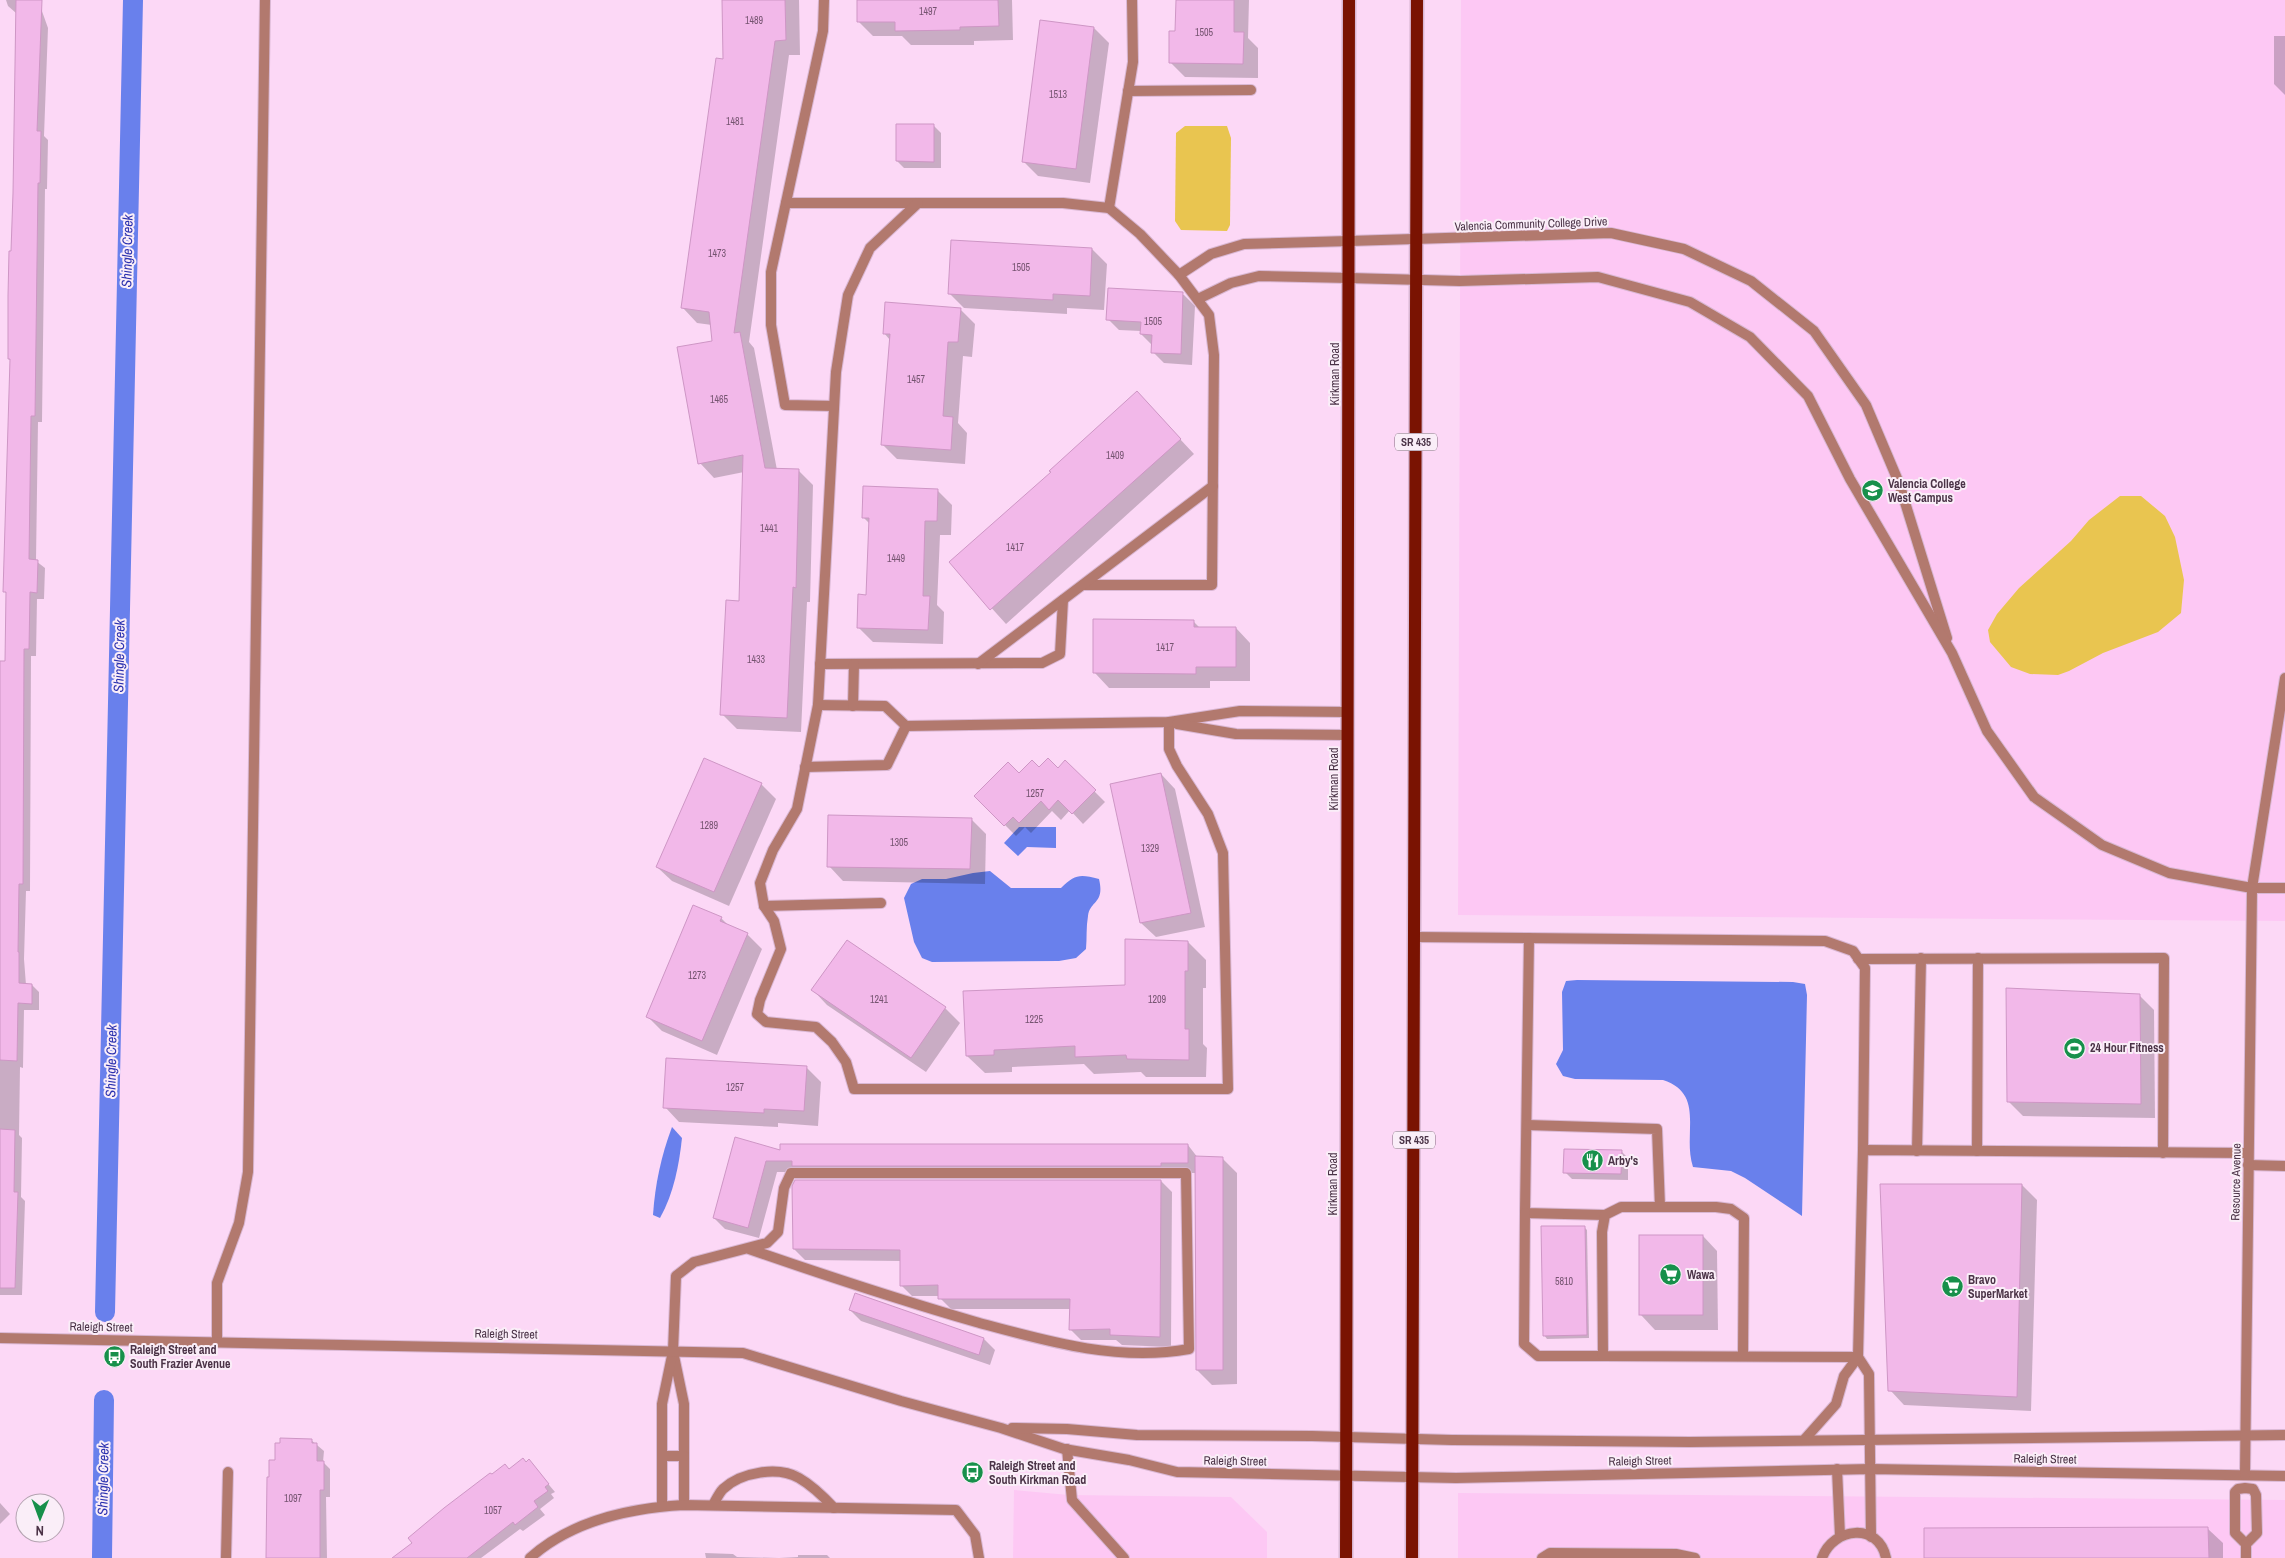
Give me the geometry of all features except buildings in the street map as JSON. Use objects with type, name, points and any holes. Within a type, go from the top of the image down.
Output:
[{"type":"main road","name":"Kirkman Road","points":[[1346,1558],[1350,0]]},
{"type":"main road","name":"SR 435","points":[[1412,1558],[1417,0]]},
{"type":"street","points":[[217,1342],[217,1283],[239,1223],[248,1172],[265,0]]},
{"type":"street","points":[[824,0],[823,30],[771,272],[771,325],[785,405],[834,406]]},
{"type":"street","points":[[1109,208],[1133,62],[1132,0]]},
{"type":"street","points":[[1128,91],[1251,90]]},
{"type":"street","points":[[786,203],[1063,203],[1109,208],[1140,234],[1179,275],[1198,299],[1209,315],[1214,355],[1212,584],[1083,584]]},
{"type":"street","points":[[918,203],[870,248],[848,295],[836,372],[818,705],[797,809],[773,850],[760,883],[764,906],[774,921],[781,948],[757,1014],[766,1022],[816,1027],[832,1042],[846,1062],[854,1089],[1228,1089],[1223,853],[1208,814],[1169,750],[1169,722]]},
{"type":"street","name":"Valencia Community College Drive","points":[[1179,275],[1211,254],[1244,244],[1611,233],[1684,249],[1751,282],[1814,331],[1866,404],[1899,483],[1952,653]]},
{"type":"street","name":"Valencia Community College Drive","points":[[1198,299],[1231,283],[1259,276],[1460,281],[1598,277],[1690,302],[1750,337],[1808,396],[1850,479],[1952,653],[1987,731],[2034,797],[2102,845],[2170,872],[2252,888],[2285,888]]},
{"type":"street","points":[[978,664],[1213,486]]},
{"type":"street","points":[[820,664],[1042,663],[1060,654],[1062,600]]},
{"type":"street","points":[[853,706],[854,664]]},
{"type":"street","name":"Resource Avenue","points":[[2245,1488],[2252,888],[2285,678]]},
{"type":"street","points":[[818,705],[885,706],[906,726],[1169,722],[1240,711],[1348,712]]},
{"type":"street","points":[[1169,722],[1236,734],[1348,735]]},
{"type":"street","points":[[805,767],[887,765],[906,726]]},
{"type":"street","points":[[764,906],[881,903]]},
{"type":"street","points":[[1415,937],[1825,941],[1853,952],[1866,968],[1858,1357],[1844,1376],[1836,1404],[1804,1440]]},
{"type":"street","points":[[1529,938],[1524,1344],[1538,1356],[1858,1357]]},
{"type":"street","points":[[1917,1151],[1921,958]]},
{"type":"street","points":[[1976,1152],[1978,958]]},
{"type":"street","points":[[1858,959],[2164,958],[2163,1153]]},
{"type":"street","points":[[1527,1125],[1657,1129],[1660,1207]]},
{"type":"street","points":[[1863,1150],[2248,1153]]},
{"type":"street","points":[[2248,1164],[2285,1166]]},
{"type":"street","points":[[662,1506],[662,1404],[673,1351],[676,1276],[694,1262],[767,1243],[778,1232],[784,1188],[791,1173],[1186,1173],[1189,1349],[1163,1354],[1104,1351],[1048,1342],[930,1309],[749,1249]]},
{"type":"street","points":[[1525,1213],[1605,1215],[1621,1207],[1716,1207],[1731,1210],[1744,1218],[1743,1356]]},
{"type":"street","points":[[1603,1356],[1602,1232],[1605,1215]]},
{"type":"street","name":"Raleigh Street","points":[[0,1338],[743,1353],[1067,1449],[1130,1460],[1177,1472],[1413,1477],[1871,1469],[2285,1476]]},
{"type":"street","points":[[673,1351],[684,1404],[684,1505]]},
{"type":"street","points":[[1858,1357],[1870,1374],[1871,1537]]},
{"type":"street","name":"Raleigh Street","points":[[1001,1428],[1067,1429],[1137,1435],[1413,1439],[1870,1440],[2285,1435]]},
{"type":"street","points":[[1067,1449],[1072,1500],[1124,1558]]},
{"type":"street","points":[[662,1456],[684,1456]]},
{"type":"street","points":[[1837,1470],[1840,1536]]},
{"type":"street","points":[[714,1505],[722,1490],[742,1476],[770,1471],[797,1476],[819,1491],[834,1508]]},
{"type":"street","points":[[226,1558],[228,1472]]},
{"type":"street","points":[[2246,1544],[2257,1533],[2256,1495],[2253,1489],[2245,1488],[2238,1489],[2235,1492],[2235,1533],[2246,1544],[2246,1558]]},
{"type":"street","points":[[530,1558],[542,1547],[576,1527],[610,1516],[662,1506],[684,1505],[956,1510],[975,1535],[979,1558]]},
{"type":"street","points":[[1822,1558],[1831,1542],[1840,1536],[1850,1533],[1861,1533],[1871,1537],[1880,1544],[1886,1558]]},
{"type":"street","points":[[1542,1558],[1550,1553],[1676,1554],[1695,1558]]},
{"type":"shaded area","name":"Valencia College West Campus","points":[[1461,0],[2285,0],[2285,921],[1458,915]]},
{"type":"shaded area","points":[[1185,126],[1227,126],[1231,138],[1230,225],[1227,231],[1181,230],[1175,221],[1176,133]]},
{"type":"shaded area","points":[[2120,496],[2141,496],[2165,516],[2175,537],[2184,580],[2181,613],[2158,632],[2103,653],[2058,675],[2030,674],[2011,667],[1990,642],[1988,630],[1997,614],[2019,588],[2071,541],[2089,520]]},
{"type":"shaded area","points":[[1014,1490],[1069,1495],[1231,1497],[1267,1532],[1267,1558],[1013,1558]]},
{"type":"shaded area","points":[[1458,1493],[2285,1500],[2285,1558],[1458,1558]]},
{"type":"water","points":[[1019,827],[1056,827],[1056,848],[1027,847],[1018,856],[1004,843]]},
{"type":"water","points":[[990,871],[1011,888],[1061,888],[1078,876],[1099,879],[1099,897],[1091,907],[1088,916],[1086,949],[1076,958],[1059,961],[932,962],[922,958],[914,942],[904,898],[911,884],[922,879],[946,879]]},
{"type":"water","points":[[1566,981],[1793,982],[1805,984],[1807,995],[1802,1216],[1745,1178],[1731,1171],[1693,1167],[1690,1154],[1690,1116],[1688,1105],[1684,1095],[1676,1086],[1663,1080],[1575,1079],[1563,1076],[1556,1064],[1563,1050],[1562,992]]},
{"type":"water","points":[[672,1127],[682,1138],[681,1148],[672,1189],[660,1218],[653,1215],[655,1193],[659,1171]]},
{"type":"waterway","name":"Shingle Creek","points":[[105,1312],[133,0]]},
{"type":"waterway","name":"Shingle Creek","points":[[102,1558],[104,1400]]},
{"type":"place","name":"Valencia College West Campus","points":[[1872,491]]},
{"type":"place","name":"24 Hour Fitness","points":[[2074,1048]]},
{"type":"place","name":"Arby's","points":[[1592,1161]]},
{"type":"place","name":"Wawa","points":[[1671,1275]]},
{"type":"place","name":"Bravo SuperMarket","points":[[1952,1287]]},
{"type":"place","name":"Raleigh Street and South Frazier Avenue","points":[[114,1357]]},
{"type":"place","name":"Raleigh Street and South Kirkman Road","points":[[973,1473]]}]
